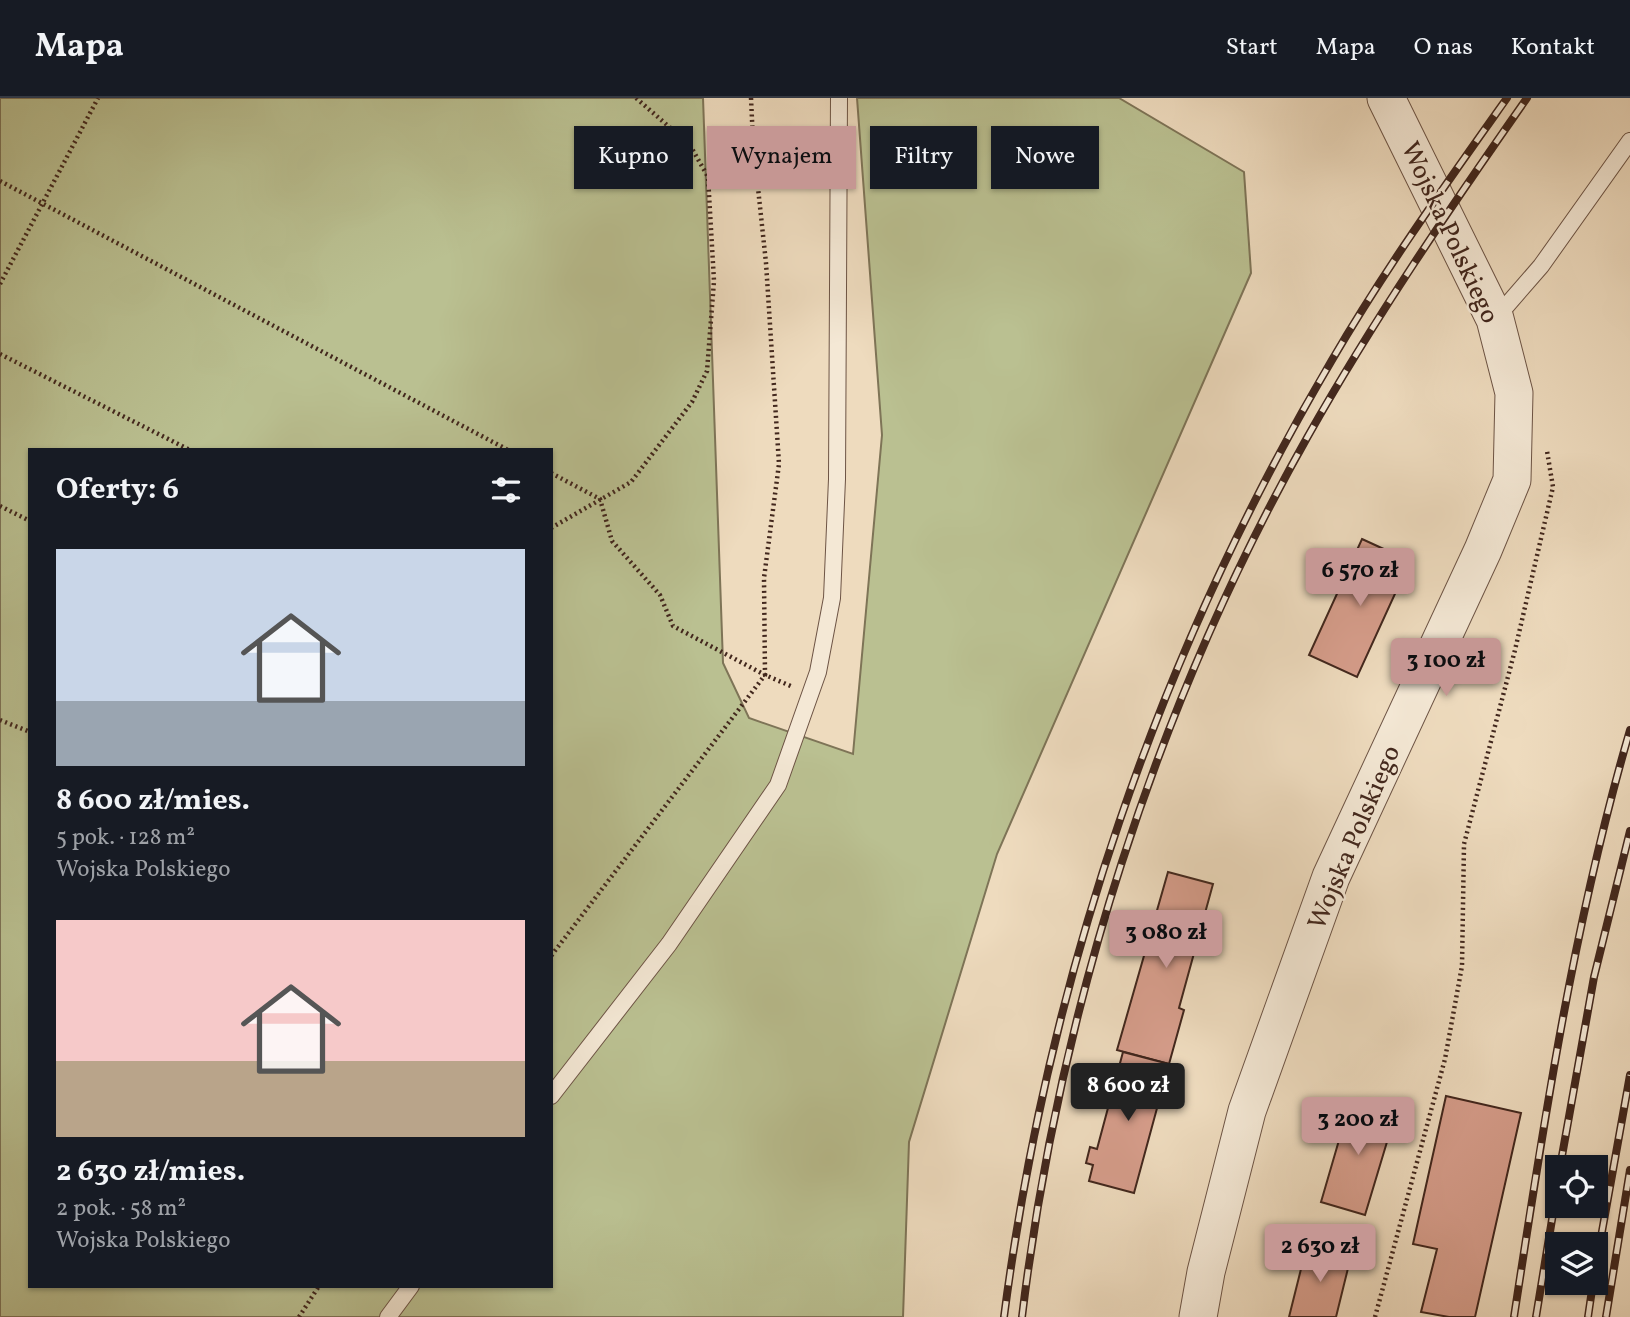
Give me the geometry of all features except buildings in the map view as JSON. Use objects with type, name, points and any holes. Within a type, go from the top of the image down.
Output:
[{"type":"street","name":"Wojska Polskiego","points":[[1198,1317],[1206,1272],[1247,1111],[1331,877],[1483,550],[1512,480],[1514,393],[1495,320],[1386,98]]},
{"type":"lane","points":[[553,1093],[669,944],[778,785],[818,672],[832,598],[837,480],[839,98]]},
{"type":"lane","points":[[1495,320],[1541,266],[1630,141]]},
{"type":"lane","points":[[388,1317],[410,1288]]},
{"type":"path","points":[[0,284],[98,98]]},
{"type":"path","points":[[553,527],[631,482],[692,402],[707,371],[713,281],[708,177],[690,145],[636,98]]},
{"type":"path","points":[[553,953],[765,676],[764,578],[779,464],[766,263],[751,98]]},
{"type":"path","points":[[0,181],[504,448]]},
{"type":"path","points":[[0,354],[186,448]]},
{"type":"path","points":[[1375,1317],[1445,1059],[1462,966],[1464,844],[1515,650],[1553,487],[1546,442]]},
{"type":"path","points":[[553,474],[600,499],[612,541],[660,595],[673,625],[765,676],[810,694]]},
{"type":"path","points":[[0,506],[28,520]]},
{"type":"path","points":[[0,720],[28,731]]},
{"type":"path","points":[[299,1317],[318,1288]]},
{"type":"green space","points":[[0,98],[703,98],[723,663],[749,718],[853,754],[882,435],[857,98],[1119,98],[1244,172],[1251,273],[997,854],[909,1142],[903,1317],[0,1317]]},
{"type":"railway","points":[[1004,1317],[1024,1191],[1049,1066],[1081,943],[1119,822],[1163,703],[1214,586],[1270,472],[1332,360],[1395,260],[1507,98]]},
{"type":"railway","points":[[1022,1317],[1039,1202],[1061,1088],[1089,974],[1122,862],[1160,752],[1204,644],[1254,538],[1333,392],[1413,264],[1527,98]]},
{"type":"railway","points":[[1514,1317],[1562,1022],[1592,875],[1630,730]]},
{"type":"railway","points":[[1562,1155],[1594,977],[1630,831]]},
{"type":"railway","points":[[1602,1232],[1630,1075]]},
{"type":"railway","points":[[1606,1317],[1630,1170]]},
{"type":"railway","points":[[1536,1317],[1552,1218]]},
{"type":"railway","points":[[1588,1317],[1591,1295]]}]
